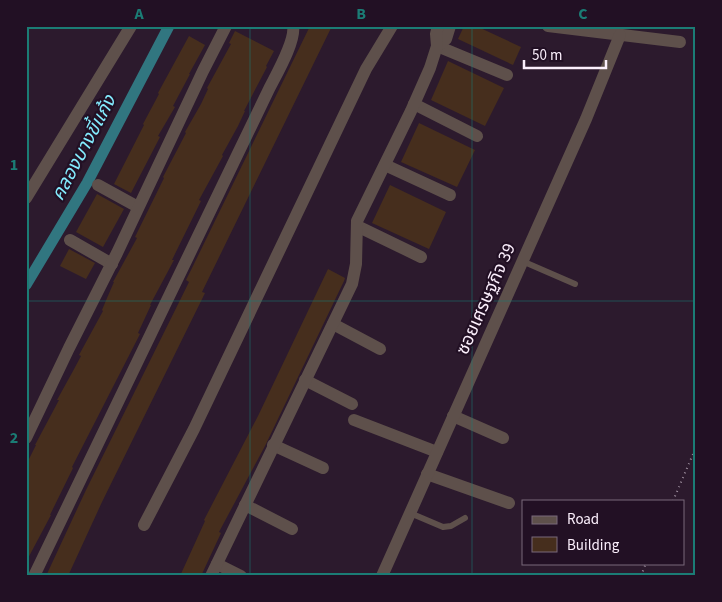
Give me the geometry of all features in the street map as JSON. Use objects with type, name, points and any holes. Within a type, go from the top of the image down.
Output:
[{"type":"street","points":[[26,198],[131,26]]},
{"type":"street","points":[[26,438],[226,26]]},
{"type":"street","points":[[34,576],[291,42],[294,31],[293,26]]},
{"type":"street","points":[[144,525],[194,429],[366,69],[392,26]]},
{"type":"street","points":[[211,576],[352,284],[355,274],[357,226],[364,206],[430,68],[437,46],[436,34],[438,26]]},
{"type":"street","points":[[437,46],[446,39],[450,26]]},
{"type":"street","points":[[548,26],[680,42]]},
{"type":"street","name":"ซอยเศรษฐกิจ 39","points":[[382,576],[586,119],[620,35]]},
{"type":"street","points":[[437,46],[507,75]]},
{"type":"street","points":[[414,104],[477,136]]},
{"type":"street","points":[[385,164],[450,195]]},
{"type":"street","points":[[98,185],[138,207]]},
{"type":"street","points":[[357,226],[420,257]]},
{"type":"street","points":[[70,240],[112,264]]},
{"type":"street","points":[[333,324],[380,349]]},
{"type":"street","points":[[305,380],[352,404]]},
{"type":"street","points":[[453,416],[503,438]]},
{"type":"street","points":[[354,420],[437,452]]},
{"type":"street","points":[[274,445],[323,468]]},
{"type":"street","points":[[427,474],[509,503]]},
{"type":"street","points":[[245,505],[292,529]]},
{"type":"street","points":[[217,564],[242,576]]},
{"type":"lane","points":[[522,261],[575,284]]},
{"type":"lane","points":[[410,513],[443,526],[451,526],[465,518]]},
{"type":"path","points":[[673,500],[696,447]]},
{"type":"path","points":[[641,576],[646,564]]},
{"type":"building","points":[[310,26],[332,26],[202,292],[205,293],[102,502],[68,576],[46,576],[86,490],[189,282],[186,280]]},
{"type":"building","points":[[464,26],[476,26],[521,47],[513,65],[458,39]]},
{"type":"building","points":[[235,31],[274,51],[223,156],[199,200],[201,201],[172,260],[174,260],[150,305],[138,333],[140,334],[26,562],[26,465],[59,400],[57,400],[81,356],[79,355],[103,311],[113,282],[137,238],[135,237],[163,177],[231,44],[229,43]]},
{"type":"building","points":[[189,36],[205,45],[131,193],[114,184],[158,93]]},
{"type":"building","points":[[448,61],[504,88],[485,126],[431,100]]},
{"type":"building","points":[[419,123],[475,150],[457,187],[401,162]]},
{"type":"building","points":[[390,185],[446,212],[429,249],[372,223]]},
{"type":"building","points":[[97,194],[124,209],[103,247],[76,232]]},
{"type":"building","points":[[69,249],[95,263],[86,279],[60,266]]},
{"type":"building","points":[[328,269],[345,278],[344,281],[265,446],[219,532],[221,533],[201,576],[180,576],[204,520],[258,416]]},
{"type":"waterway","name":"คลองบางขี้แก้ง","points":[[26,285],[87,183],[169,26]]}]
